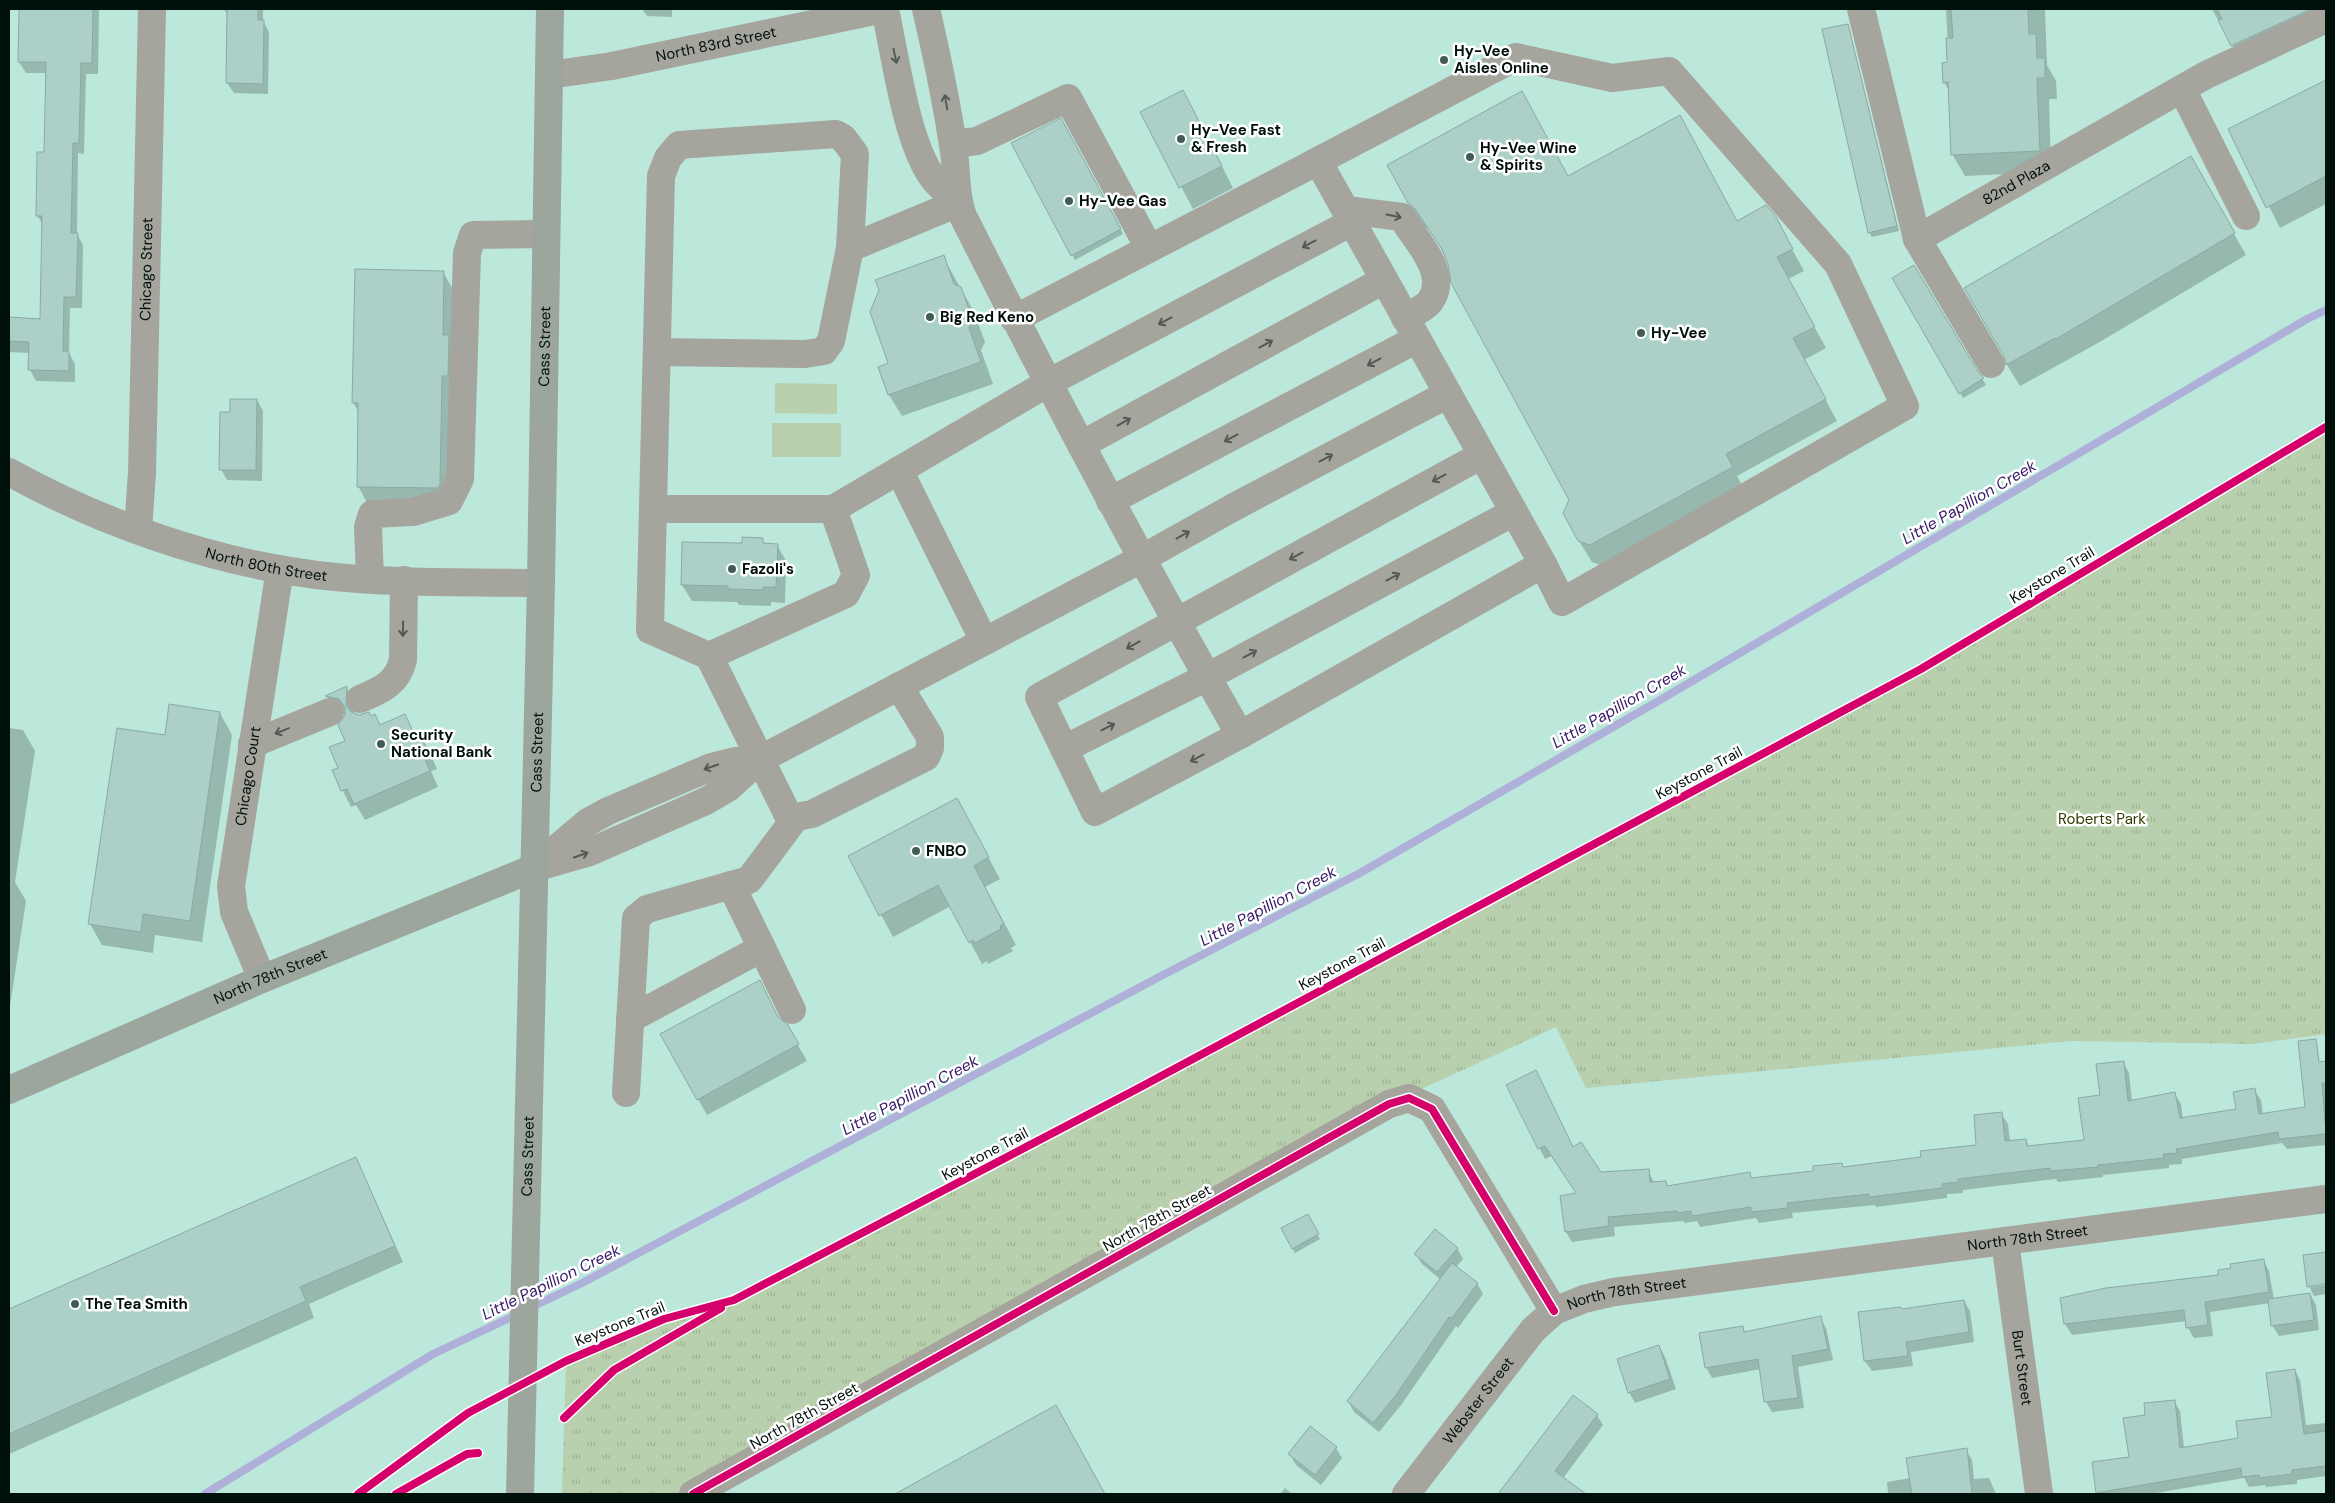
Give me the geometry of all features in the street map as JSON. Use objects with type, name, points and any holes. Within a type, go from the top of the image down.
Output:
[{"type":"main road","name":"Cass Street","points":[[520,1494],[541,582],[550,9]]},
{"type":"main road","name":"North 78th Street","points":[[9,1090],[262,979],[534,868]]},
{"type":"street","name":"Chicago Street","points":[[138,530],[142,473],[152,9]]},
{"type":"street","name":"North 83rd Street","points":[[549,74],[612,66],[803,18],[884,9]]},
{"type":"street","points":[[884,9],[906,110],[920,155],[934,178],[958,203],[1014,319],[1110,501],[1240,735]]},
{"type":"street","points":[[926,9],[946,98],[957,174],[958,203]]},
{"type":"street","points":[[1860,9],[1917,239],[1991,364]]},
{"type":"street","name":"82nd Plaza","points":[[1917,239],[2182,89],[2326,19]]},
{"type":"street","points":[[1014,319],[1149,248],[1318,160],[1516,57],[1612,78],[1670,70],[1838,264],[1905,406],[1562,602],[1543,564],[1318,160]]},
{"type":"street","points":[[2182,89],[2246,216]]},
{"type":"street","points":[[953,144],[977,141],[1068,98],[1149,248]]},
{"type":"street","points":[[657,352],[805,354],[824,351],[832,341],[850,248],[855,154],[843,138],[836,134],[679,145],[668,158],[661,176],[650,630],[710,656],[759,760],[788,815],[796,817],[812,814],[926,757],[930,748],[930,737],[899,686]]},
{"type":"street","points":[[850,248],[958,203]]},
{"type":"street","points":[[653,509],[833,509],[1048,383],[1349,216],[1402,217],[1434,268],[1437,285],[1431,302],[1411,328],[1110,501]]},
{"type":"street","points":[[370,579],[368,527],[372,514],[413,512],[449,501],[460,479],[467,252],[472,235],[546,234]]},
{"type":"street","points":[[1081,445],[1384,280]]},
{"type":"street","points":[[534,868],[590,852],[706,802],[728,788],[759,760],[1141,559],[1234,507],[1448,394]]},
{"type":"street","points":[[1482,455],[1176,621],[1039,698],[1095,812],[1240,735],[1543,564]]},
{"type":"street","points":[[899,470],[984,641]]},
{"type":"street","name":"North 80th Street","points":[[9,472],[66,502],[138,530],[217,554],[280,568],[324,575],[370,579],[541,582]]},
{"type":"street","points":[[710,656],[846,594],[856,575],[833,509]]},
{"type":"street","points":[[1064,749],[1207,676],[1514,512]]},
{"type":"street","name":"Chicago Court","points":[[262,979],[234,912],[231,895],[252,744],[280,568]]},
{"type":"street","points":[[360,699],[392,683],[401,670],[403,660],[404,580]]},
{"type":"street","points":[[252,744],[330,712]]},
{"type":"street","points":[[626,1093],[636,918],[647,909],[749,880],[796,817]]},
{"type":"street","points":[[731,885],[792,1010]]},
{"type":"street","points":[[630,1019],[762,948]]},
{"type":"street","name":"North 78th Street","points":[[693,1494],[1389,1104],[1409,1098],[1432,1109],[1554,1311],[1584,1299],[1614,1292],[2326,1199]]},
{"type":"street","name":"Burt Street","points":[[2006,1241],[2040,1494]]},
{"type":"street","name":"Webster Street","points":[[1406,1494],[1515,1351],[1554,1311]]},
{"type":"green space","points":[[775,383],[837,384],[837,414],[775,413]]},
{"type":"green space","points":[[772,423],[841,423],[841,457],[772,457]]},
{"type":"green space","name":"Roberts Park","points":[[2326,427],[2326,1034],[2253,1044],[2071,1041],[1586,1088],[1556,1027],[1389,1104],[693,1494],[562,1494],[566,1361],[664,1319],[734,1300],[1135,1090],[1921,669]]},
{"type":"building","points":[[19,9],[93,9],[92,63],[81,63],[79,143],[73,143],[71,233],[78,233],[76,297],[64,297],[63,351],[69,351],[69,371],[28,370],[29,342],[9,341],[9,317],[40,319],[42,216],[36,216],[37,152],[44,152],[46,62],[18,62]]},
{"type":"building","points":[[227,9],[258,9],[258,20],[264,20],[263,84],[226,83]]},
{"type":"building","points":[[1951,9],[2028,9],[2029,34],[2036,34],[2037,58],[2045,58],[2045,78],[2037,78],[2040,151],[1951,155],[1948,82],[1943,83],[1942,63],[1947,62],[1946,38],[1953,38]]},
{"type":"building","points":[[2217,9],[2311,9],[2231,46],[2218,20],[2222,19]]},
{"type":"building","points":[[1848,24],[1897,226],[1868,233],[1822,29]]},
{"type":"building","points":[[2326,80],[2326,176],[2266,208],[2228,129]]},
{"type":"building","name":"Hy-Vee Fast & Fresh","points":[[1183,90],[1222,166],[1179,188],[1140,112]]},
{"type":"building","name":"Hy-Vee","points":[[1522,91],[1568,176],[1680,115],[1737,221],[1766,205],[1775,215],[1793,249],[1777,257],[1815,327],[1793,338],[1826,399],[1726,454],[1733,467],[1590,545],[1578,541],[1563,513],[1569,500],[1451,283],[1448,264],[1442,249],[1415,209],[1408,203],[1387,165]]},
{"type":"building","points":[[1061,118],[1121,229],[1071,256],[1011,143]]},
{"type":"building","points":[[2191,156],[2235,233],[2056,339],[2006,365],[2004,356],[1964,288]]},
{"type":"building","points":[[944,255],[954,284],[961,287],[973,320],[969,328],[981,362],[888,395],[878,367],[888,363],[870,312],[879,290],[875,280]]},
{"type":"building","points":[[1914,265],[1978,372],[1984,378],[1959,394],[1892,278]]},
{"type":"building","points":[[355,269],[444,271],[443,335],[449,335],[448,376],[442,376],[440,484],[438,488],[357,487],[358,403],[352,403]]},
{"type":"building","points":[[230,399],[257,399],[256,470],[219,470],[220,412],[230,412]]},
{"type":"building","points":[[742,537],[763,538],[763,543],[778,544],[776,587],[763,587],[763,590],[728,589],[728,586],[681,585],[682,542],[742,543]]},
{"type":"building","name":"Security National Bank","points":[[347,686],[346,705],[351,712],[359,715],[369,712],[371,716],[375,714],[380,725],[405,714],[414,734],[419,732],[428,752],[423,755],[430,771],[354,804],[347,789],[341,791],[332,770],[338,768],[329,747],[345,741],[338,725],[345,715],[345,707],[339,699],[325,696]]},
{"type":"building","points":[[169,704],[220,712],[190,921],[143,914],[141,932],[88,924],[117,728],[165,735]]},
{"type":"building","points":[[957,798],[989,857],[974,866],[1004,924],[1000,926],[1001,929],[975,943],[973,940],[969,943],[938,885],[879,916],[848,856]]},
{"type":"building","points":[[760,980],[778,1017],[788,1025],[799,1044],[697,1100],[660,1034]]},
{"type":"building","points":[[2316,1039],[2319,1062],[2326,1061],[2326,1083],[2322,1083],[2326,1134],[2279,1139],[2278,1132],[2176,1149],[2177,1153],[2163,1154],[2164,1158],[2098,1165],[2098,1167],[2050,1171],[2050,1168],[1958,1179],[1958,1182],[1942,1184],[1942,1188],[1869,1197],[1869,1194],[1787,1203],[1788,1208],[1751,1212],[1751,1207],[1692,1216],[1691,1211],[1678,1213],[1677,1211],[1608,1217],[1609,1226],[1565,1232],[1560,1196],[1576,1193],[1545,1146],[1538,1149],[1506,1085],[1536,1070],[1573,1147],[1581,1142],[1601,1172],[1649,1169],[1650,1182],[1666,1181],[1667,1186],[1750,1172],[1751,1178],[1813,1171],[1813,1166],[1842,1163],[1843,1167],[1921,1157],[1920,1151],[1976,1145],[1974,1115],[2002,1112],[2005,1141],[2026,1139],[2027,1146],[2084,1140],[2078,1098],[2100,1095],[2096,1064],[2124,1061],[2128,1101],[2175,1092],[2180,1118],[2236,1109],[2233,1092],[2255,1088],[2259,1114],[2305,1107],[2298,1041]]},
{"type":"building","points":[[356,1157],[395,1246],[300,1287],[306,1301],[9,1434],[9,1309]]},
{"type":"building","points":[[1308,1214],[1319,1234],[1292,1249],[1281,1228]]},
{"type":"building","points":[[1435,1229],[1458,1248],[1437,1272],[1414,1254]]},
{"type":"building","points":[[2326,1252],[2326,1284],[2307,1287],[2303,1255]]},
{"type":"building","points":[[2264,1259],[2269,1292],[2205,1302],[2208,1325],[2186,1328],[2184,1310],[2064,1324],[2060,1298],[2106,1288],[2218,1275],[2218,1270],[2231,1268],[2230,1264]]},
{"type":"building","points":[[1452,1263],[1478,1283],[1452,1318],[1449,1317],[1396,1395],[1373,1423],[1347,1401]]},
{"type":"building","points":[[2310,1293],[2314,1320],[2271,1326],[2268,1299]]},
{"type":"building","points":[[1964,1300],[1969,1332],[1906,1342],[1908,1356],[1864,1361],[1858,1312],[1901,1307],[1902,1309]]},
{"type":"building","points":[[1821,1316],[1828,1349],[1792,1356],[1798,1398],[1764,1402],[1758,1359],[1705,1368],[1699,1333],[1743,1326],[1744,1332]]},
{"type":"building","points":[[1659,1345],[1670,1379],[1628,1393],[1617,1359]]},
{"type":"building","points":[[2295,1369],[2304,1434],[2326,1431],[2326,1466],[2292,1470],[2292,1474],[2259,1478],[2259,1475],[2242,1477],[2241,1468],[2096,1493],[2092,1462],[2129,1457],[2123,1418],[2145,1415],[2144,1403],[2175,1400],[2180,1448],[2238,1438],[2236,1421],[2272,1417],[2266,1373]]},
{"type":"building","points":[[1573,1395],[1598,1414],[1555,1471],[1586,1494],[1498,1494]]},
{"type":"building","points":[[1056,1405],[1105,1494],[895,1494]]},
{"type":"building","points":[[1310,1426],[1337,1447],[1315,1475],[1288,1454]]},
{"type":"building","points":[[1967,1448],[1972,1494],[1912,1494],[1906,1458]]},
{"type":"waterway","name":"Little Papillion Creek","points":[[530,1308],[582,1283],[1161,976],[1360,873],[1660,700],[2307,319],[2326,310]]},
{"type":"waterway","name":"Little Papillion Creek","points":[[205,1494],[433,1354],[520,1313]]},
{"type":"cycle path","name":"Keystone Trail","points":[[358,1494],[468,1413],[566,1361],[664,1319],[734,1300],[1135,1090],[1921,669],[2326,427]]},
{"type":"cycle path","points":[[693,1494],[1389,1104],[1409,1098],[1432,1109],[1554,1311]]},
{"type":"cycle path","points":[[564,1418],[614,1370],[721,1308]]},
{"type":"cycle path","points":[[396,1494],[467,1454],[478,1453]]},
{"type":"place","name":"Hy-Vee Aisles Online","points":[[1444,60]]},
{"type":"place","name":"Hy-Vee Fast & Fresh","points":[[1181,139]]},
{"type":"place","name":"Hy-Vee Wine & Spirits","points":[[1470,157]]},
{"type":"place","name":"Hy-Vee Gas","points":[[1069,201]]},
{"type":"place","name":"Big Red Keno","points":[[930,317]]},
{"type":"place","name":"Hy-Vee","points":[[1641,333]]},
{"type":"place","name":"Fazoli's","points":[[732,569]]},
{"type":"place","name":"Security National Bank","points":[[381,744]]},
{"type":"place","name":"FNBO","points":[[916,851]]},
{"type":"place","name":"The Tea Smith","points":[[75,1304]]}]
